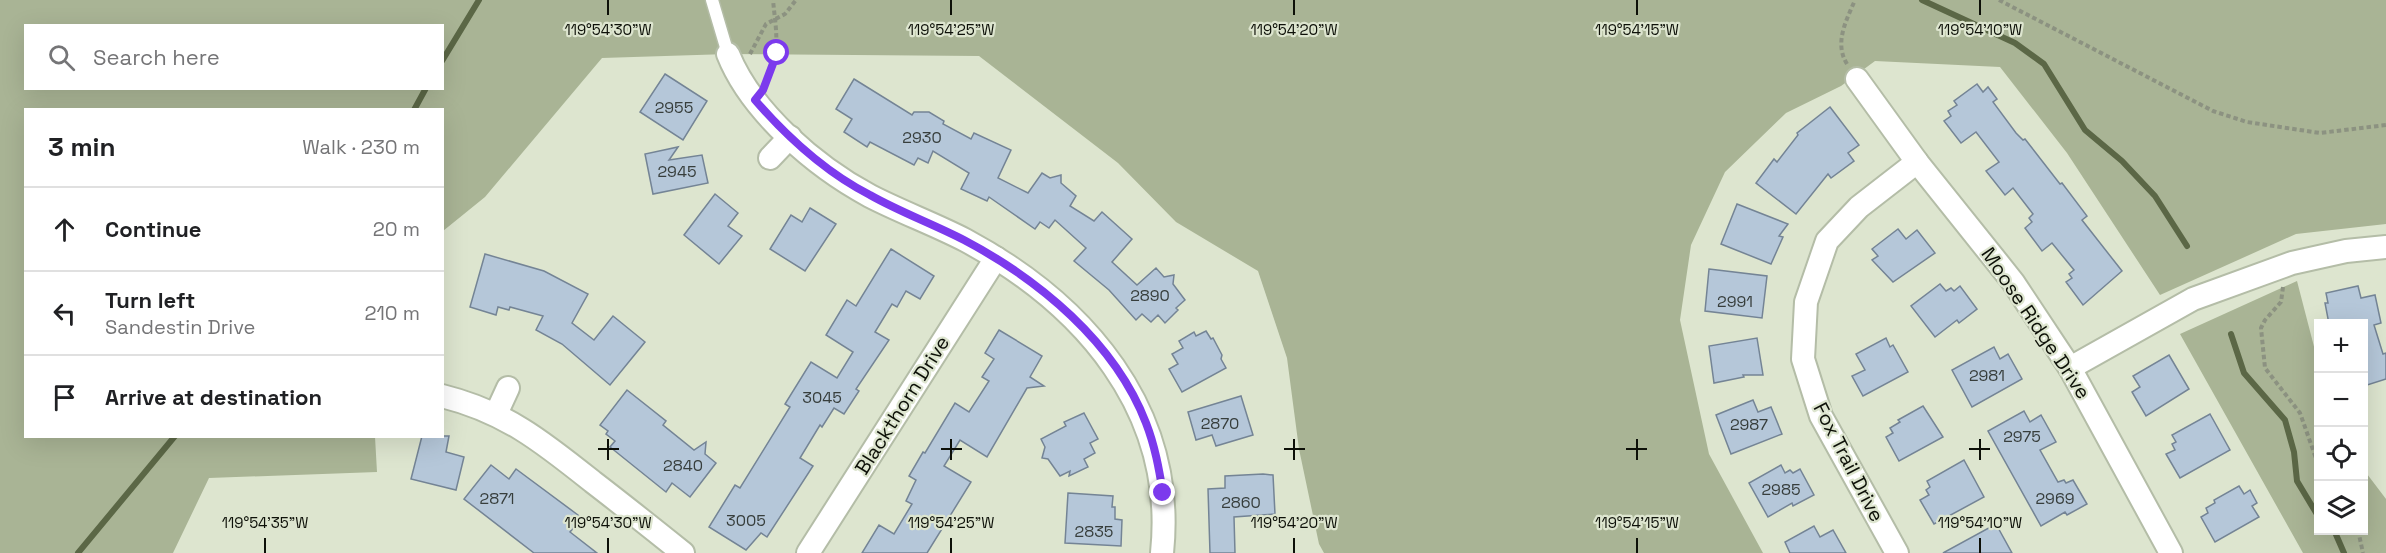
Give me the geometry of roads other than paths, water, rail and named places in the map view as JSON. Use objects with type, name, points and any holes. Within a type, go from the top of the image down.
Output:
[{"type":"street","points":[[732,64],[755,100],[790,137],[827,168],[867,194],[963,239],[996,258],[1025,277],[1081,327],[1112,363],[1132,393],[1146,422],[1157,457],[1163,493],[1162,553]]},
{"type":"street","name":"Moose Ridge Drive","points":[[1857,79],[1917,162],[2013,282],[2070,368],[2171,553]]},
{"type":"street","points":[[771,158],[790,137]]},
{"type":"street","name":"Fox Trail Drive","points":[[1897,553],[1821,416],[1803,359],[1806,302],[1827,241],[1859,207],[1917,162]]},
{"type":"street","points":[[2070,368],[2193,299],[2292,263],[2346,251],[2386,247]]},
{"type":"street","name":"Blackthorn Drive","points":[[808,553],[996,258]]},
{"type":"street","points":[[496,414],[508,388]]},
{"type":"street","points":[[444,396],[466,402],[496,414],[534,435],[683,553]]},
{"type":"lane","points":[[712,0],[732,64]]},
{"type":"waterway","points":[[444,58],[479,0]]},
{"type":"waterway","points":[[1922,0],[2015,43],[2044,64],[2085,130],[2122,161],[2155,196],[2187,246]]},
{"type":"waterway","points":[[415,108],[425,90]]},
{"type":"waterway","points":[[2231,334],[2244,373],[2285,420],[2294,452],[2297,481],[2314,509]]},
{"type":"waterway","points":[[78,553],[173,438]]},
{"type":"waterway","points":[[2336,535],[2344,553]]}]
